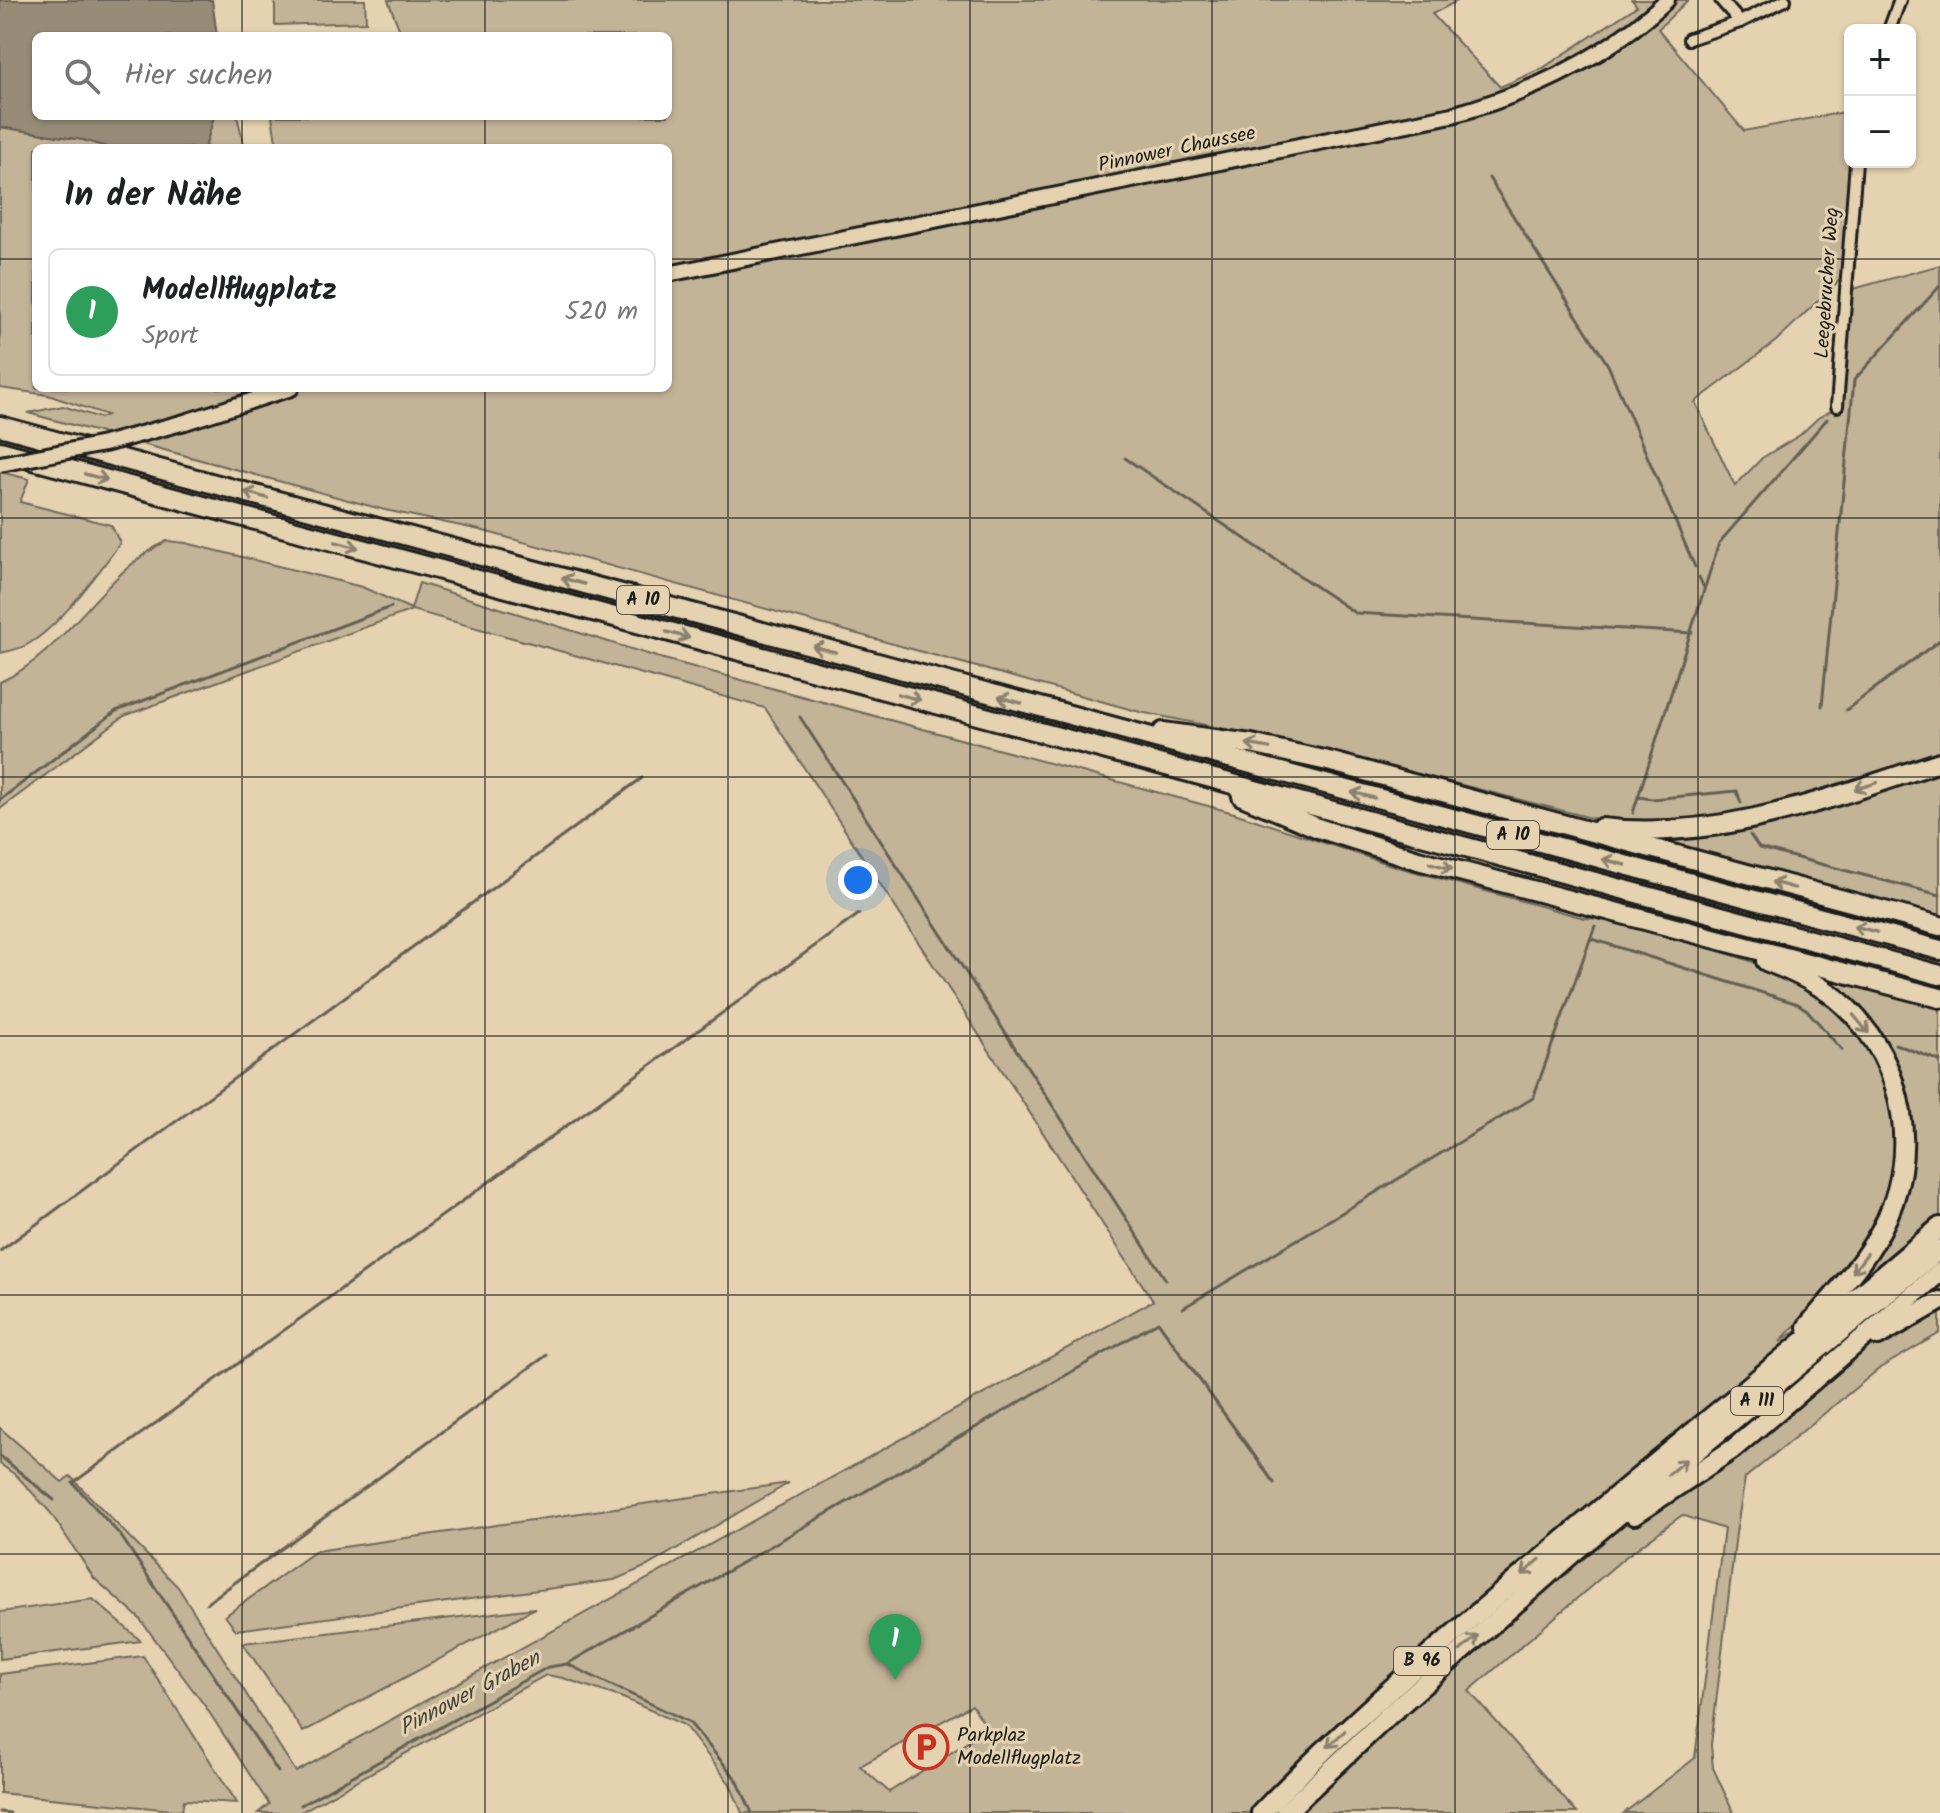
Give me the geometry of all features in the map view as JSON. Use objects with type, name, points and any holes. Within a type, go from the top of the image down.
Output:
[{"type":"highway","name":"A 10","points":[[0,426],[1940,950]]},
{"type":"highway","name":"A 10","points":[[0,451],[1940,975]]},
{"type":"highway","points":[[1085,721],[1223,740],[1303,755],[1940,926]]},
{"type":"highway","points":[[1470,800],[1600,827],[1633,831],[1677,830],[1764,818],[1940,762]]},
{"type":"highway","points":[[1184,771],[1305,823],[1365,844],[1940,998]]},
{"type":"highway","points":[[1642,920],[1765,961],[1820,987],[1844,1005],[1868,1032],[1886,1061],[1898,1095],[1904,1137],[1902,1171],[1885,1223],[1856,1267],[1775,1364]]},
{"type":"highway","name":"A 111","points":[[1775,1364],[1940,1227]]},
{"type":"highway","name":"A 111","points":[[1574,1552],[1940,1249]]},
{"type":"highway","points":[[1574,1552],[1716,1461],[1940,1272]]},
{"type":"highway","points":[[1828,1368],[1904,1319],[1940,1301]]},
{"type":"highway","name":"B 96","points":[[1261,1813],[1322,1752],[1431,1653],[1775,1364]]},
{"type":"highway","name":"B 96","points":[[1285,1813],[1390,1714],[1574,1552]]},
{"type":"main road","name":"Pinnower Chaussee","points":[[672,273],[1465,112],[1517,94],[1566,71],[1617,39],[1667,0]]},
{"type":"main road","points":[[0,464],[104,444],[279,392]]},
{"type":"street","points":[[1721,0],[1740,22]]},
{"type":"street","points":[[1689,39],[1740,22],[1785,0]]},
{"type":"street","points":[[1891,24],[1900,0]]},
{"type":"street","name":"Leegebrucher Weg","points":[[1837,406],[1856,168]]},
{"type":"shaded area","points":[[0,0],[212,0],[216,32],[32,32],[32,120],[213,120],[206,144],[96,144],[0,127]]},
{"type":"shaded area","points":[[275,0],[365,0],[366,22],[275,25]]},
{"type":"shaded area","points":[[388,0],[1459,0],[1432,14],[1500,87],[1543,68],[1637,6],[1632,0],[1688,0],[1658,29],[1744,131],[1844,112],[1844,168],[1850,168],[1843,277],[1776,341],[1695,402],[1735,486],[1762,458],[1834,409],[1844,382],[1853,289],[1940,265],[1940,751],[1743,814],[1692,822],[1615,824],[1301,744],[1140,712],[480,530],[385,510],[28,413],[63,406],[100,418],[107,415],[48,395],[0,388],[0,127],[96,144],[32,144],[32,392],[672,392],[672,144],[276,144],[273,120],[672,120],[672,32],[400,32]]},
{"type":"shaded area","points":[[213,120],[238,120],[244,144],[206,144]]},
{"type":"shaded area","points":[[0,437],[1940,959],[1940,966],[0,443]]},
{"type":"shaded area","points":[[0,472],[29,479],[20,502],[111,525],[120,543],[78,597],[41,635],[16,650],[0,653]]},
{"type":"shaded area","points":[[167,541],[186,543],[362,587],[411,609],[419,583],[660,658],[1234,813],[1394,866],[1584,918],[1635,926],[1732,955],[1779,973],[1809,988],[1835,1007],[1857,1029],[1874,1054],[1886,1082],[1896,1142],[1893,1173],[1885,1204],[1866,1243],[1831,1290],[1780,1342],[1838,1298],[1865,1268],[1886,1233],[1901,1196],[1908,1158],[1908,1119],[1900,1081],[1884,1045],[1851,1004],[1790,962],[1940,1003],[1940,1333],[1880,1368],[1745,1478],[1711,1745],[1713,1768],[1734,1813],[1624,1813],[1695,1758],[1724,1529],[1682,1515],[1624,1558],[1469,1691],[1577,1813],[742,1813],[730,1784],[684,1725],[623,1698],[546,1675],[299,1813],[258,1813],[269,1804],[205,1706],[139,1618],[94,1578],[50,1512],[17,1476],[0,1464],[0,1428],[62,1482],[70,1476],[178,1587],[296,1772],[1153,1301],[765,708],[412,610],[124,716],[0,809],[0,682],[46,651],[123,572]],"holes":[[[972,1705],[988,1729],[889,1792],[860,1766]]]},
{"type":"shaded area","points":[[1940,772],[1940,922],[1638,840],[1714,837],[1753,829]]},
{"type":"shaded area","points":[[789,1483],[647,1566],[614,1580],[236,1630],[225,1616],[316,1551]]},
{"type":"shaded area","points":[[93,1599],[141,1641],[0,1659],[0,1612]]},
{"type":"shaded area","points":[[535,1608],[303,1732],[243,1643]]},
{"type":"shaded area","points":[[143,1656],[237,1803],[184,1800],[182,1811],[0,1793],[0,1674]]},
{"type":"waterway","points":[[1489,178],[1608,365],[1695,567]]},
{"type":"waterway","points":[[1822,706],[1854,380],[1940,286]]},
{"type":"waterway","points":[[1633,813],[1719,543],[1827,419]]},
{"type":"waterway","points":[[1125,458],[1355,613],[1692,633]]},
{"type":"waterway","points":[[1699,577],[1704,588]]},
{"type":"waterway","points":[[0,800],[116,711],[391,607]]},
{"type":"waterway","points":[[1846,710],[1940,640]]},
{"type":"waterway","points":[[800,717],[1166,1280]]},
{"type":"waterway","points":[[0,1251],[642,778]]},
{"type":"waterway","points":[[1638,797],[1652,799],[1737,791],[1741,803]]},
{"type":"waterway","points":[[1750,835],[1759,848],[1940,895]]},
{"type":"waterway","points":[[278,1772],[121,1536],[73,1483],[859,914]]},
{"type":"waterway","points":[[1183,1308],[1533,1098],[1595,926]]},
{"type":"waterway","points":[[1592,939],[1798,1004],[1842,1050]]},
{"type":"waterway","points":[[1895,1044],[1940,1061]]},
{"type":"waterway","points":[[567,1664],[1158,1322],[1274,1483]]},
{"type":"waterway","points":[[207,1603],[547,1355]]},
{"type":"waterway","points":[[0,1456],[54,1500]]},
{"type":"waterway","name":"Pinnower Graben","points":[[301,1805],[548,1667],[567,1664],[689,1722],[737,1780],[752,1813]]},
{"type":"waterway","name":"Pinnower Graben","points":[[0,1812],[10,1813]]},
{"type":"place","name":"Modellflugplatz","points":[[895,1680]]},
{"type":"place","name":"Parkplaz Modellflugplatz","points":[[926,1747]]}]
